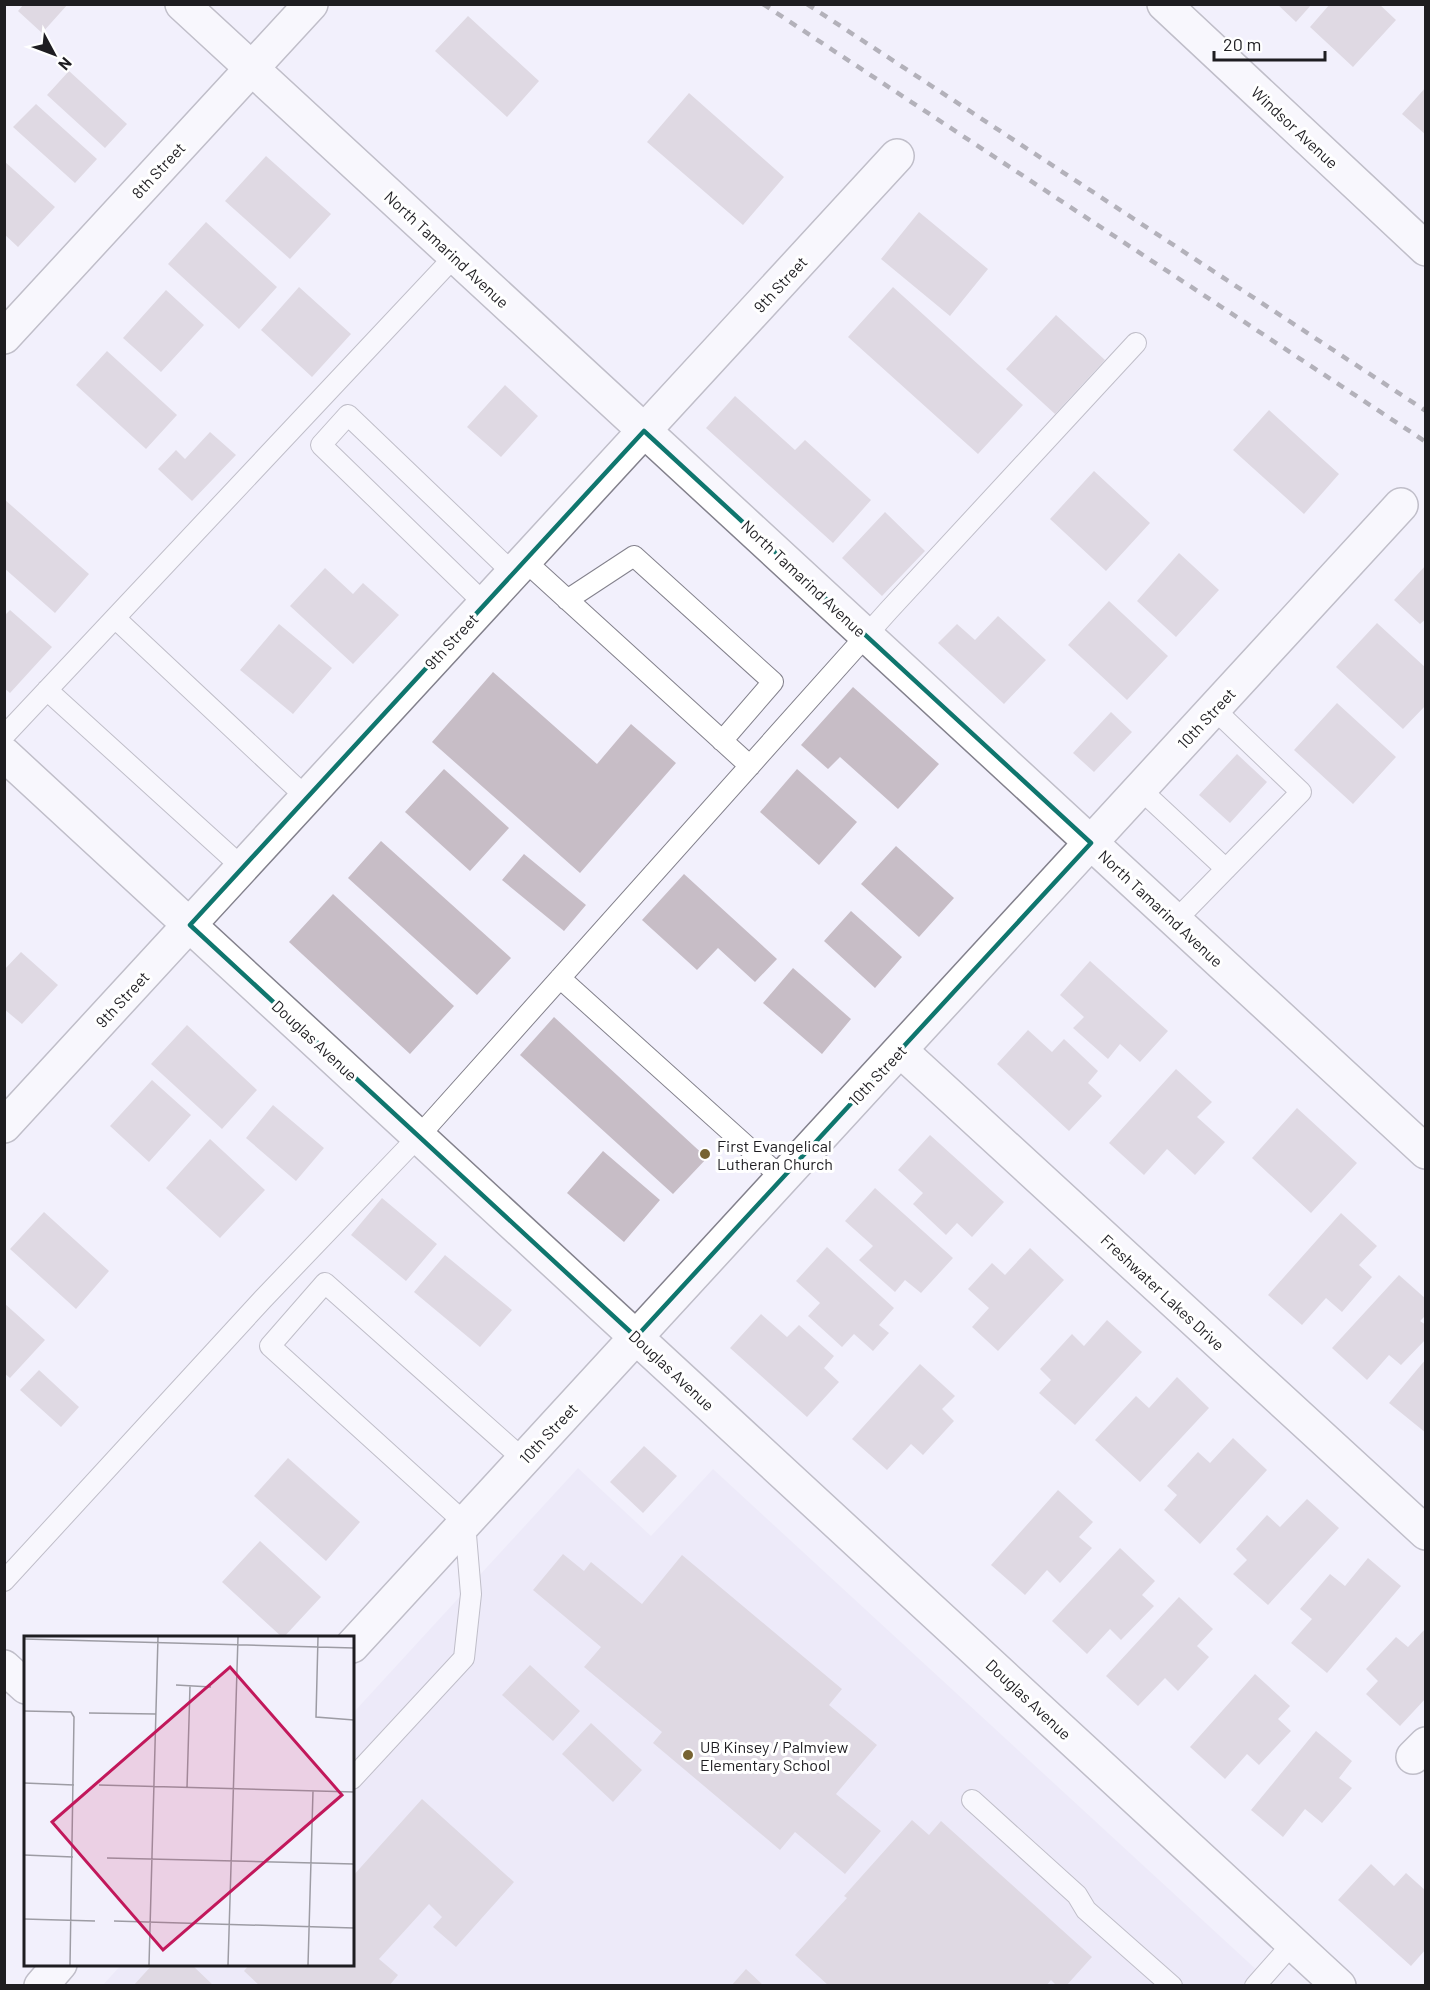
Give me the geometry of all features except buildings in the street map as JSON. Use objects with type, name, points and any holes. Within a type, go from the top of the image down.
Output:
[{"type":"street","name":"North Tamarind Avenue","points":[[182,4],[1425,1152]]},
{"type":"street","name":"8th Street","points":[[4,337],[311,4]]},
{"type":"street","name":"Windsor Avenue","points":[[1164,4],[1425,249]]},
{"type":"street","name":"9th Street","points":[[4,1126],[897,156]]},
{"type":"street","name":"10th Street","points":[[354,1644],[1401,505]]},
{"type":"street","name":"Douglas Avenue","points":[[4,754],[1339,1986]]},
{"type":"street","name":"Freshwater Lakes Drive","points":[[900,1050],[1425,1533]]},
{"type":"street","points":[[4,1667],[24,1685]]},
{"type":"street","points":[[41,1986],[59,1966]]},
{"type":"lane","points":[[4,736],[454,256]]},
{"type":"lane","points":[[4,1581],[255,1307],[419,1136],[866,636],[1136,343]]},
{"type":"lane","points":[[485,604],[321,445],[348,415],[519,567],[567,600],[750,766]]},
{"type":"lane","points":[[567,600],[634,556],[704,619],[773,682],[722,741]]},
{"type":"lane","points":[[115,618],[307,798]]},
{"type":"lane","points":[[47,690],[243,868]]},
{"type":"lane","points":[[1175,921],[1301,792],[1214,709]]},
{"type":"lane","points":[[1140,789],[1226,869]]},
{"type":"lane","points":[[560,978],[782,1178]]},
{"type":"lane","points":[[354,1777],[464,1658],[471,1594],[465,1523],[270,1346],[325,1283],[523,1460]]},
{"type":"lane","points":[[972,1800],[1077,1895],[1086,1910],[1172,1986]]},
{"type":"lane","points":[[1255,1986],[1293,1943]]},
{"type":"highlighted area","points":[[644,431],[1091,843],[636,1337],[190,925]]},
{"type":"shaded area","name":"UB Kinsey / Palmview Elementary School","points":[[578,1468],[651,1536],[713,1469],[1273,1985],[102,1986],[120,1966],[354,1966],[354,1712]]},
{"type":"railway","points":[[763,4],[1426,442]]},
{"type":"railway","points":[[807,4],[1426,411]]},
{"type":"place","name":"First Evangelical Lutheran Church","points":[[705,1154]]},
{"type":"place","name":"UB Kinsey / Palmview Elementary School","points":[[688,1755]]}]
